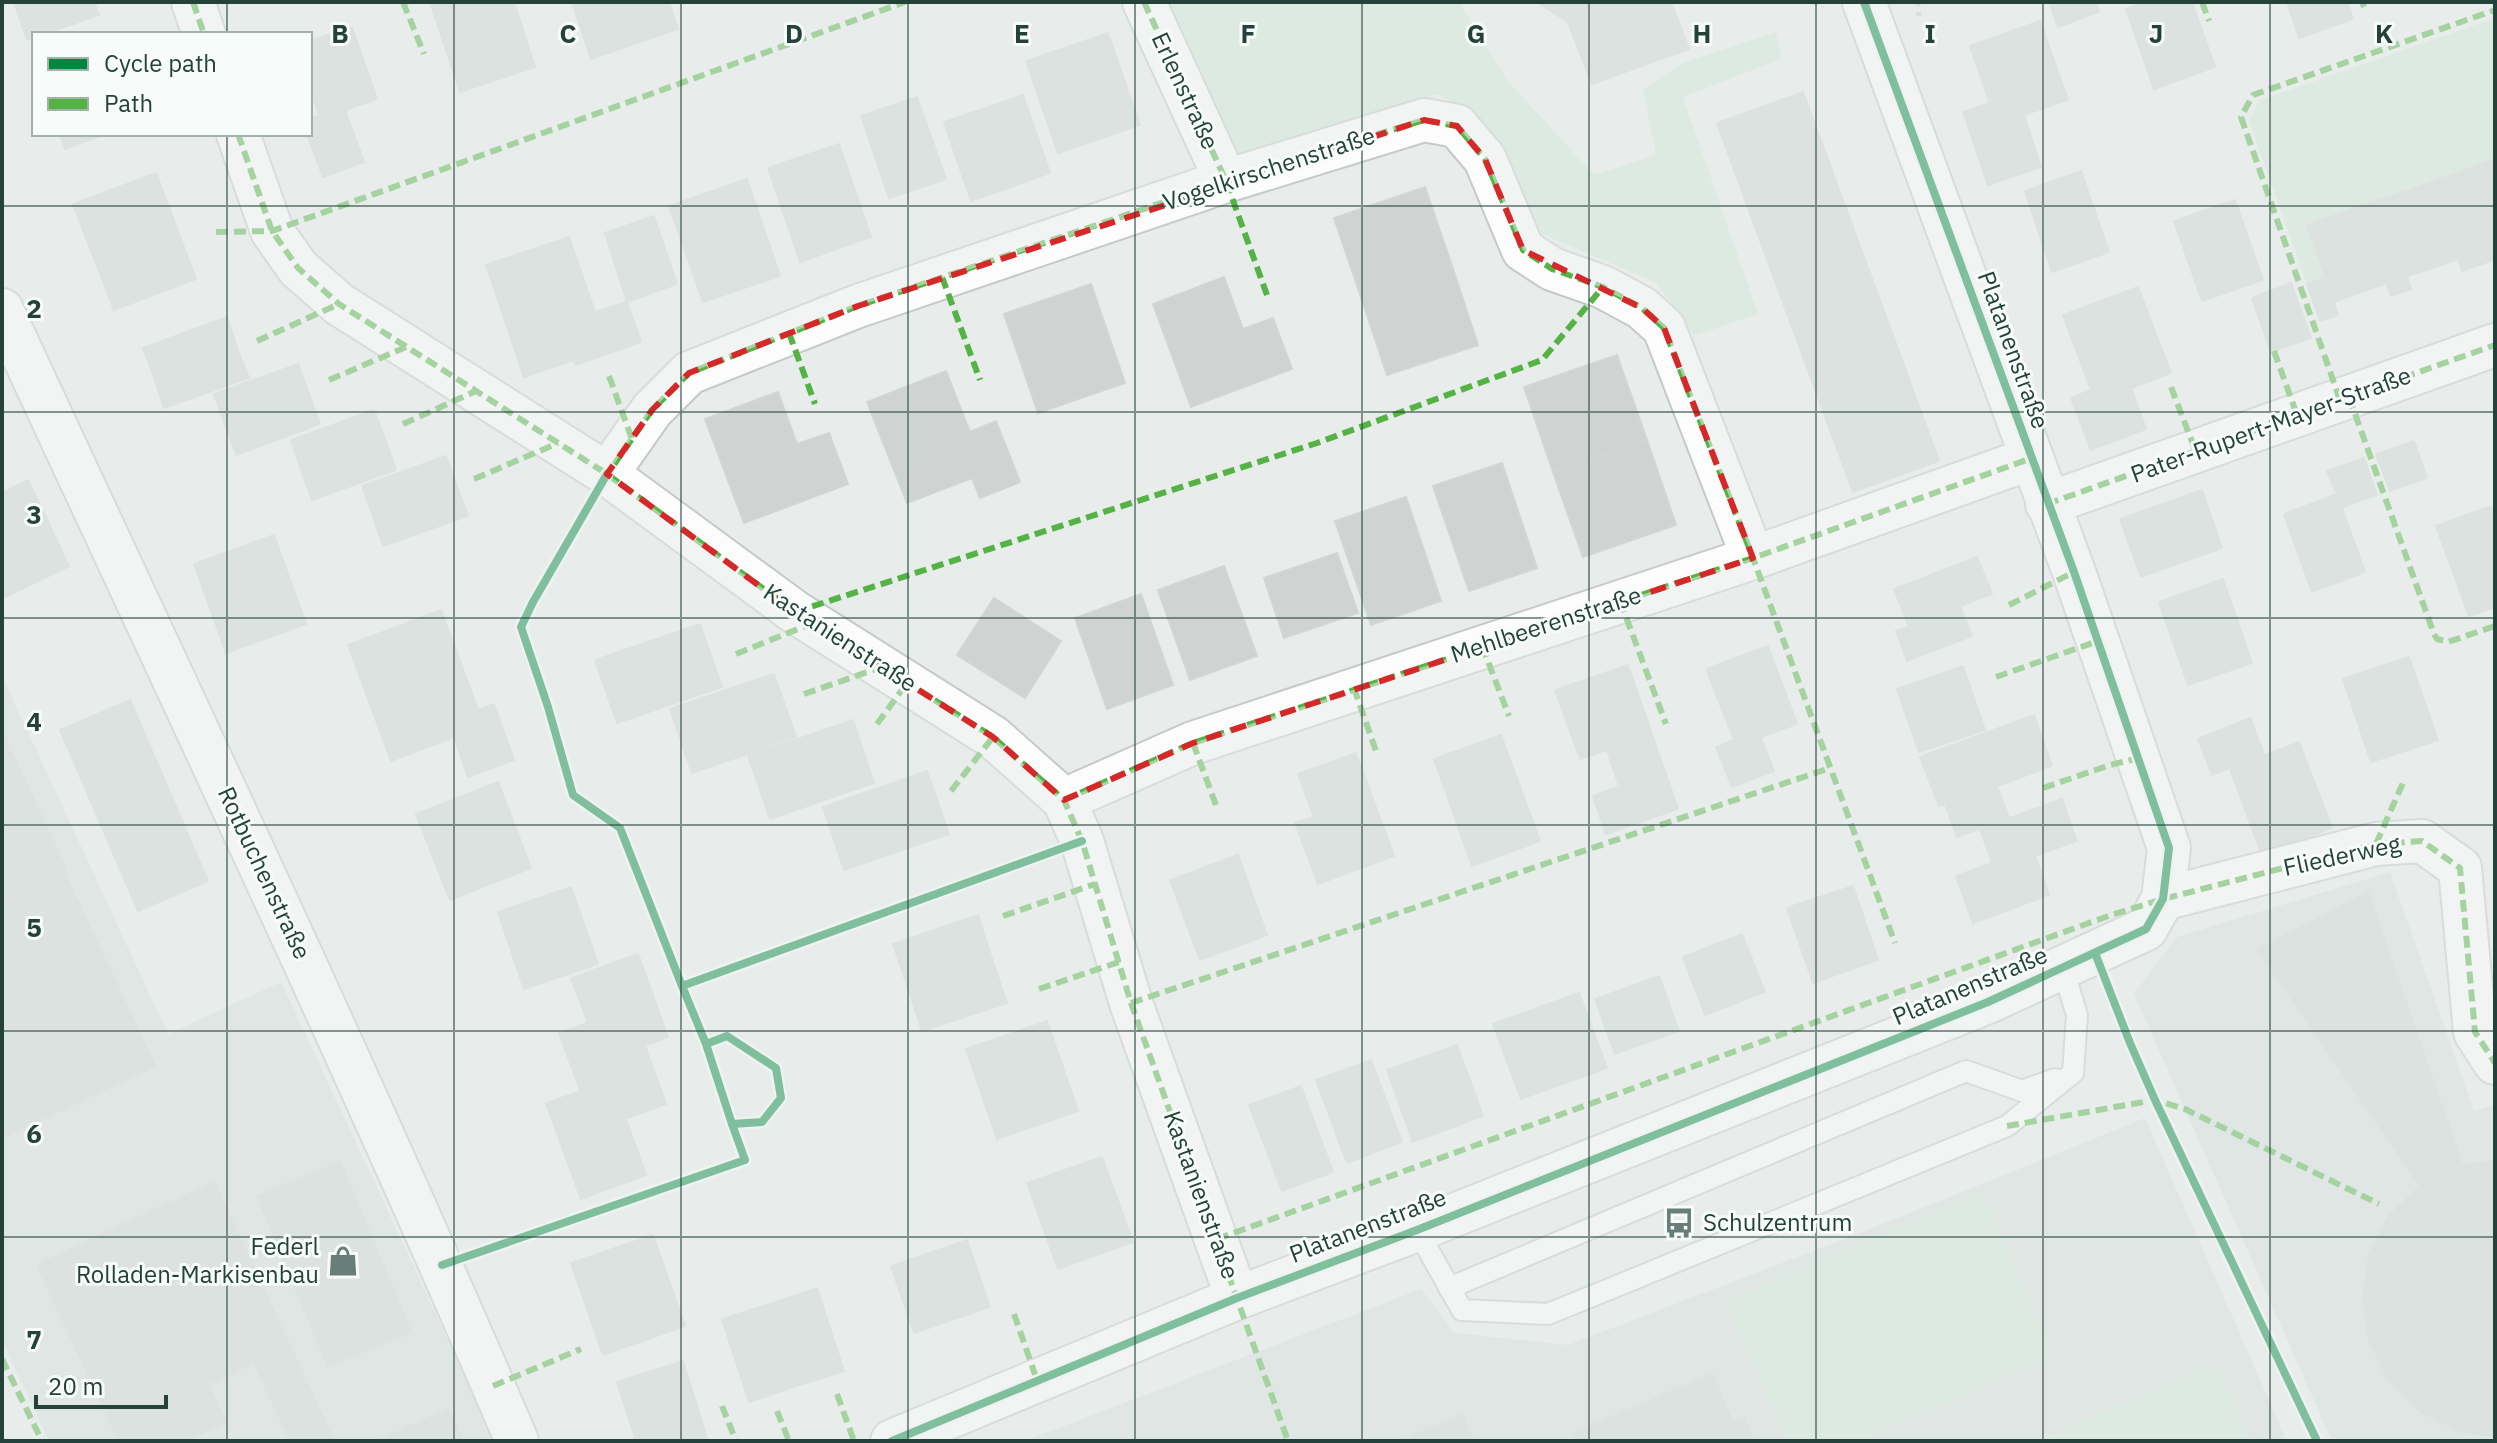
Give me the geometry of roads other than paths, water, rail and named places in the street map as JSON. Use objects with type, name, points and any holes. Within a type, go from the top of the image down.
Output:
[{"type":"street","points":[[193,2],[203,32]]},
{"type":"street","name":"Erlenstraße","points":[[1144,2],[1226,181]]},
{"type":"street","name":"Platanenstraße","points":[[892,1441],[1237,1298],[1417,1230],[1958,1014],[2146,929],[2163,899],[2169,848],[2098,641],[1864,2]]},
{"type":"street","name":"Vogelkirschenstraße","points":[[607,474],[652,410],[689,373],[858,306],[1226,181],[1424,120],[1457,126],[1485,159],[1523,250],[1552,269],[1603,287],[1642,308],[1664,328],[1753,558]]},
{"type":"street","name":"Kastanienstraße","points":[[239,136],[272,231],[298,268],[339,304],[607,474],[795,612],[993,737],[1064,800],[1082,841],[1131,1003],[1237,1298]]},
{"type":"street","name":"Rotbuchenstraße","points":[[2,310],[312,976],[517,1441]]},
{"type":"street","name":"Pater-Rupert-Mayer-Straße","points":[[2047,504],[2495,345]]},
{"type":"street","name":"Mehlbeerenstraße","points":[[1064,800],[1193,743],[1753,558],[2032,458]]},
{"type":"street","name":"Fliederweg","points":[[2163,899],[2376,844],[2422,841],[2460,868],[2475,1032],[2495,1063]]},
{"type":"lane","points":[[1417,1230],[1462,1310],[1548,1314],[2007,1126],[2073,1073],[2077,1015],[2063,969]]},
{"type":"lane","points":[[1449,1288],[1966,1071],[2022,1091],[2073,1073]]},
{"type":"place","name":"Schulzentrum","points":[[1679,1223]]},
{"type":"place","name":"Federl Rolladen-Markisenbau","points":[[343,1261]]}]
